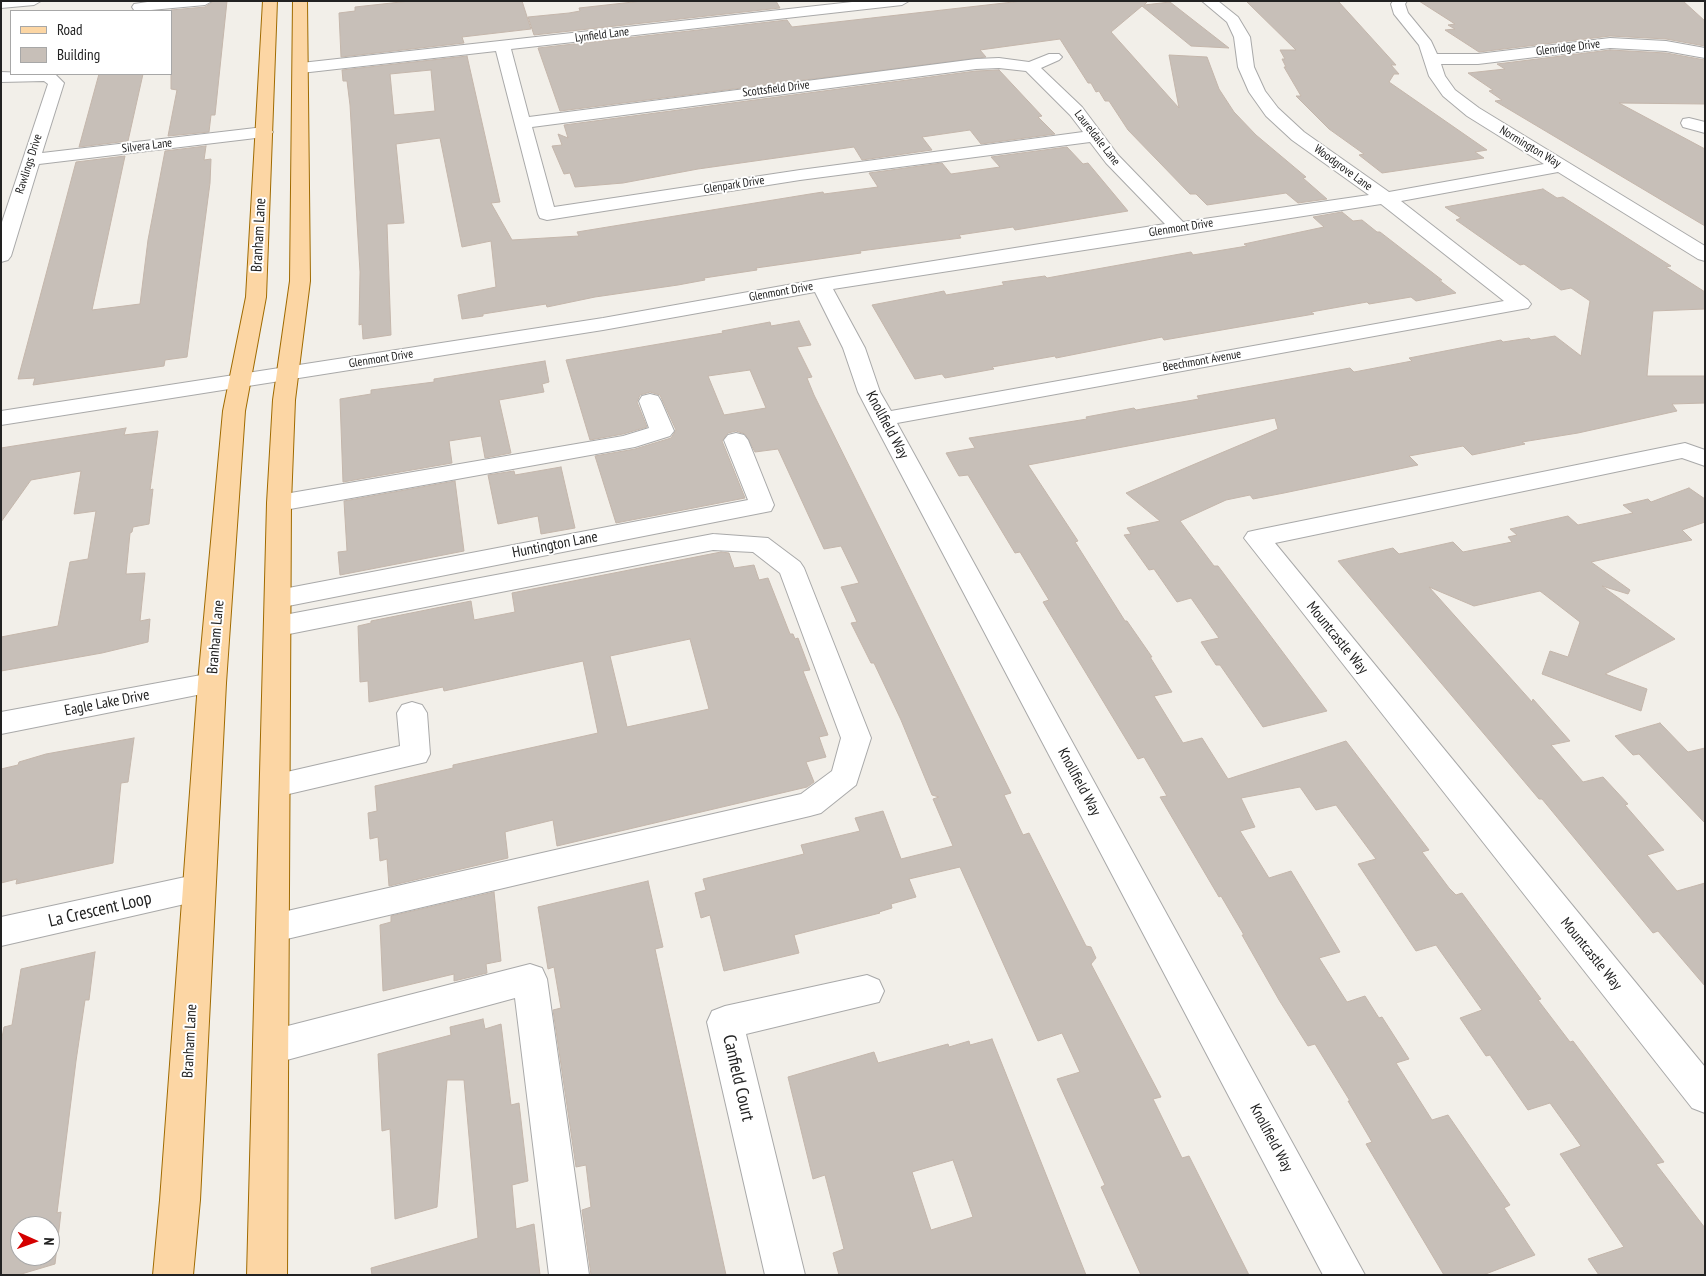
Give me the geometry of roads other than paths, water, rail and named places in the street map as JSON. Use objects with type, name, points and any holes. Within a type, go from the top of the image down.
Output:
[{"type":"main road","name":"Branham Lane","points":[[173,1275],[180,1200],[212,683],[234,411],[256,297],[270,1]]},
{"type":"main road","points":[[267,1275],[279,612],[279,503],[284,400],[300,280],[300,1]]},
{"type":"main road","points":[[266,71],[301,68]]},
{"type":"street","points":[[1,4],[34,1]]},
{"type":"street","points":[[139,7],[205,1]]},
{"type":"street","name":"Lynfield Lane","points":[[301,68],[502,46],[827,5],[902,1]]},
{"type":"street","name":"Woodgrove Lane","points":[[1209,1],[1233,20],[1242,37],[1246,67],[1257,92],[1272,112],[1298,136],[1384,198],[1522,304]]},
{"type":"street","name":"Normington Way","points":[[1400,1],[1398,4],[1401,14],[1426,44],[1437,76],[1449,93],[1473,112],[1705,255]]},
{"type":"street","name":"Glenridge Drive","points":[[1430,58],[1453,60],[1478,58],[1610,43],[1666,46],[1705,53]]},
{"type":"street","name":"Glenpark Drive","points":[[502,46],[546,214],[800,175],[1094,136]]},
{"type":"street","points":[[1031,67],[1054,57]]},
{"type":"street","name":"Scottsfield Drive","points":[[522,123],[976,64],[999,63],[1031,67]]},
{"type":"street","name":"Laureldale Lane","points":[[1031,67],[1076,111],[1112,159],[1179,228]]},
{"type":"street","name":"Rawlings Drive","points":[[1,77],[48,76],[56,83],[1,256]]},
{"type":"street","name":"Silvera Lane","points":[[30,160],[264,132]]},
{"type":"street","name":"Glenmont Drive","points":[[1,418],[603,324],[821,285],[1179,228],[1384,198],[1560,166]]},
{"type":"street","name":"Knollfield Way","points":[[821,285],[854,348],[868,392],[1345,1275]]},
{"type":"street","name":"Beechmont Avenue","points":[[883,419],[1522,304]]},
{"type":"street","points":[[279,503],[627,442],[662,431],[650,401]]},
{"type":"street","name":"Huntington Lane","points":[[279,612],[762,505],[736,440]]},
{"type":"street","name":"Mountcastle Way","points":[[1705,460],[1685,450],[1257,538],[1705,1096]]},
{"type":"street","points":[[274,928],[810,804],[845,777],[856,738],[791,568],[759,544],[713,542],[279,612]]},
{"type":"street","name":"Eagle Lake Drive","points":[[1,723],[212,683]]},
{"type":"street","points":[[276,785],[415,754],[412,713]]},
{"type":"street","name":"La Crescent Loop","points":[[1,932],[199,888]]},
{"type":"street","points":[[272,1047],[530,979],[569,1275]]},
{"type":"street","name":"Canfield Court","points":[[785,1275],[725,1022],[867,991]]}]
